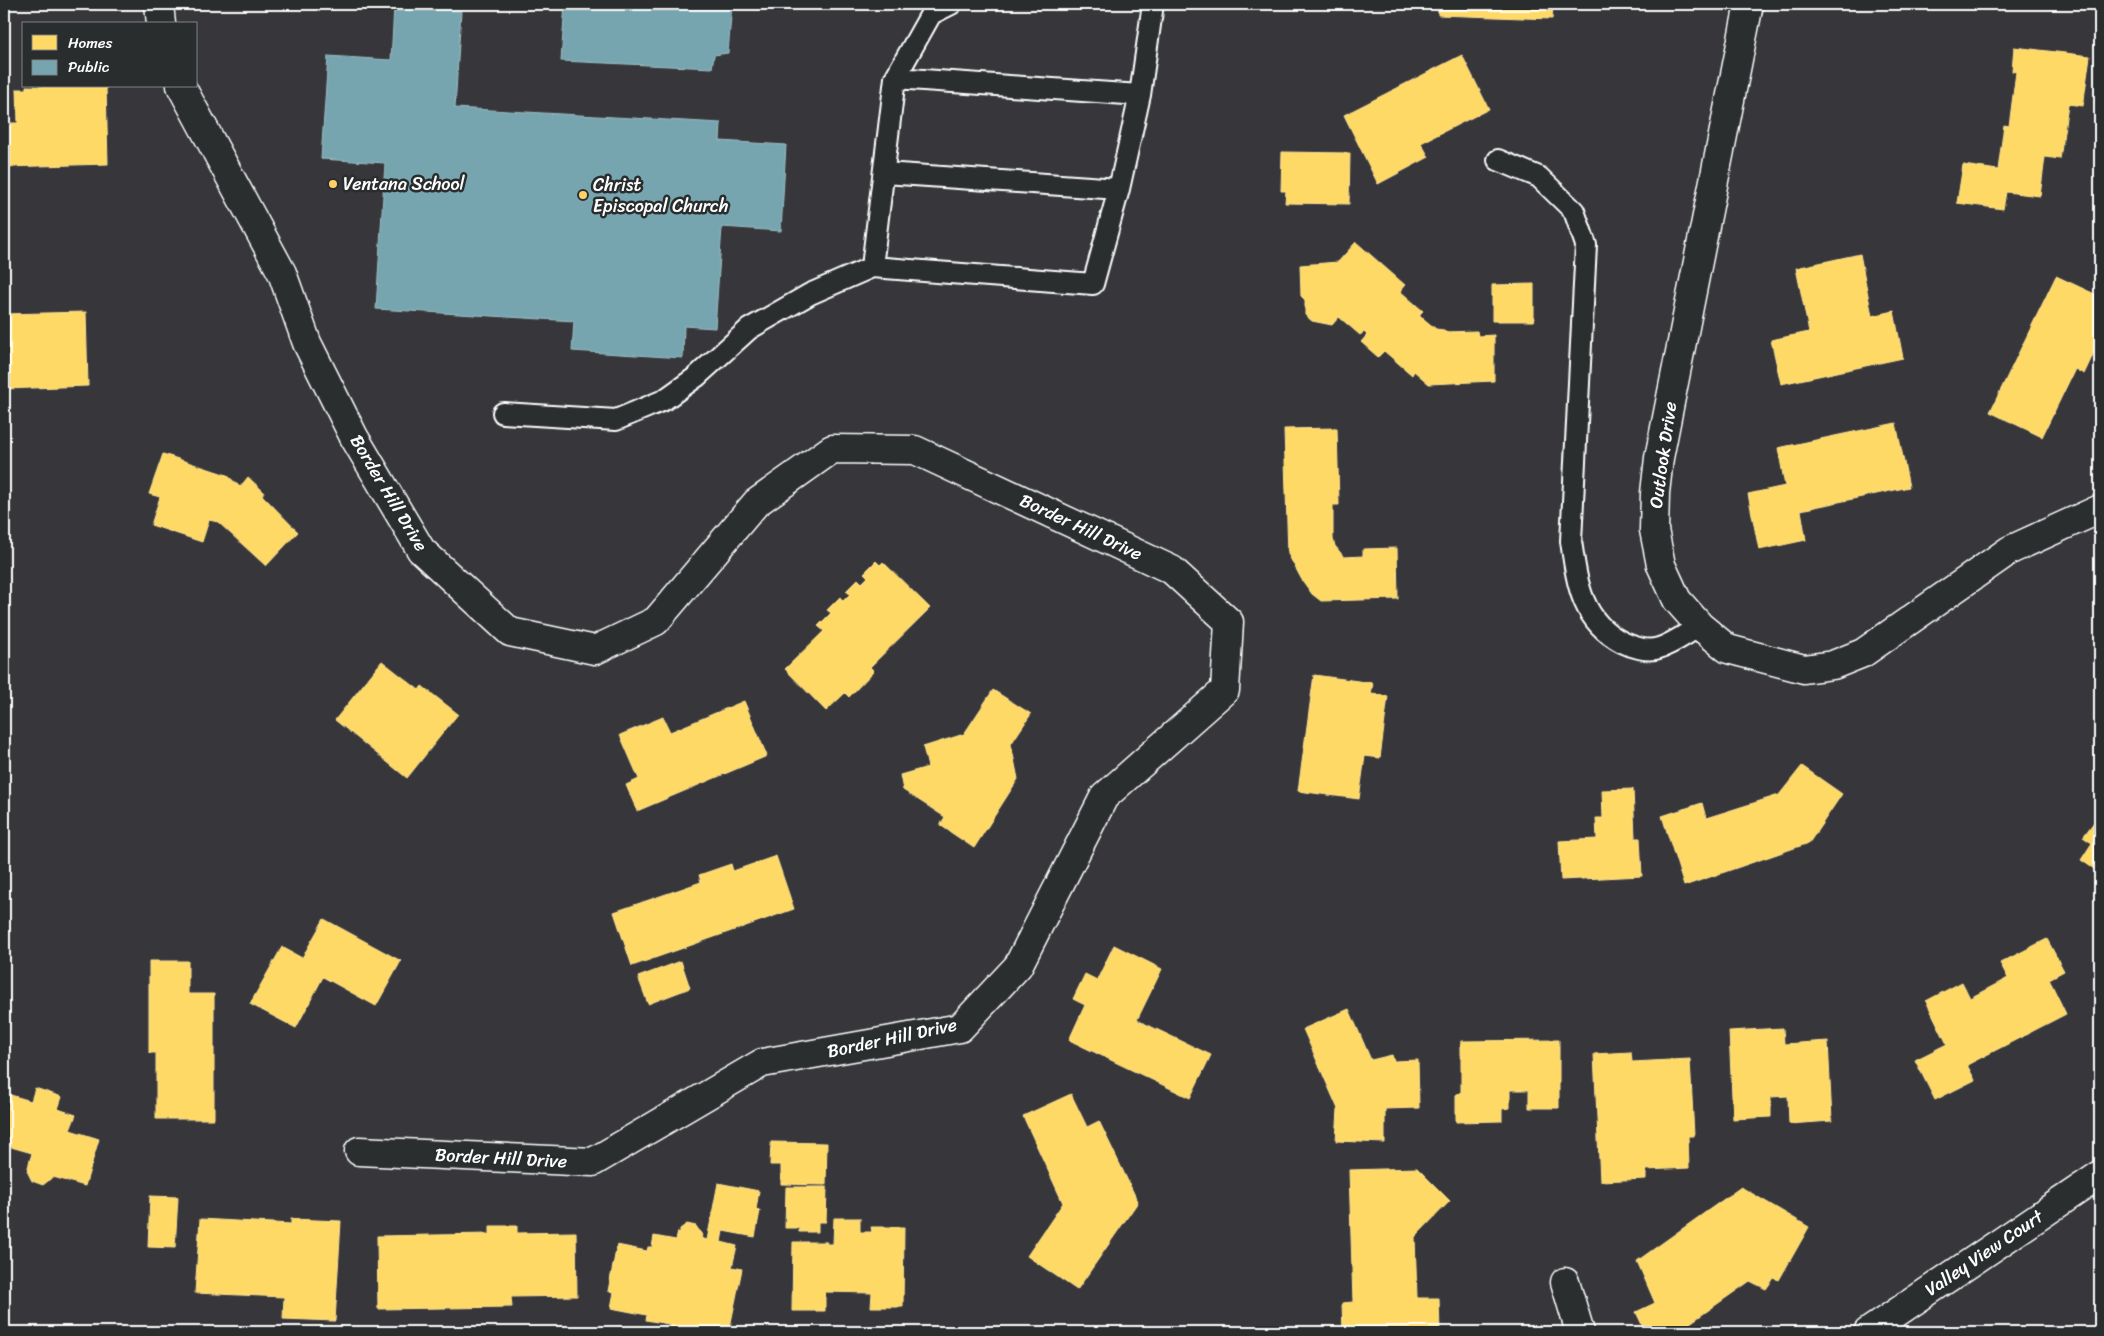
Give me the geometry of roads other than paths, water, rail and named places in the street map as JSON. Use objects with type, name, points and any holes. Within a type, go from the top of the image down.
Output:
[{"type":"street","points":[[159,4],[161,22]]},
{"type":"street","name":"Outlook Drive","points":[[1749,4],[1659,458],[1655,493],[1654,530],[1661,565],[1678,600],[1700,626],[1728,649],[1804,669],[1833,665],[1863,653],[2010,550],[2100,509]]},
{"type":"street","name":"Border Hill Drive","points":[[182,88],[282,273],[307,343],[354,437],[421,550],[510,632],[595,650],[656,621],[756,503],[832,449],[915,450],[1172,570],[1229,622],[1225,690],[1104,797],[1018,966],[960,1028],[762,1063],[593,1162],[359,1151]]},
{"type":"street","name":"Valley View Court","points":[[1868,1332],[2100,1175]]},
{"type":"street","points":[[1565,1282],[1580,1332]]},
{"type":"lane","points":[[872,267],[896,78],[931,14],[951,4]]},
{"type":"lane","points":[[503,413],[616,420],[664,400],[696,377],[749,329],[810,294],[872,267],[1094,284],[1119,189],[1140,95],[1153,4]]},
{"type":"lane","points":[[896,78],[1140,95]]},
{"type":"lane","points":[[1498,160],[1539,177],[1574,211],[1586,244],[1571,541],[1578,585],[1589,613],[1606,634],[1632,648],[1658,649],[1700,626]]},
{"type":"lane","points":[[884,173],[1119,189]]},
{"type":"place","name":"Ventana School","points":[[333,184]]},
{"type":"place","name":"Christ Episcopal Church","points":[[583,195]]}]
